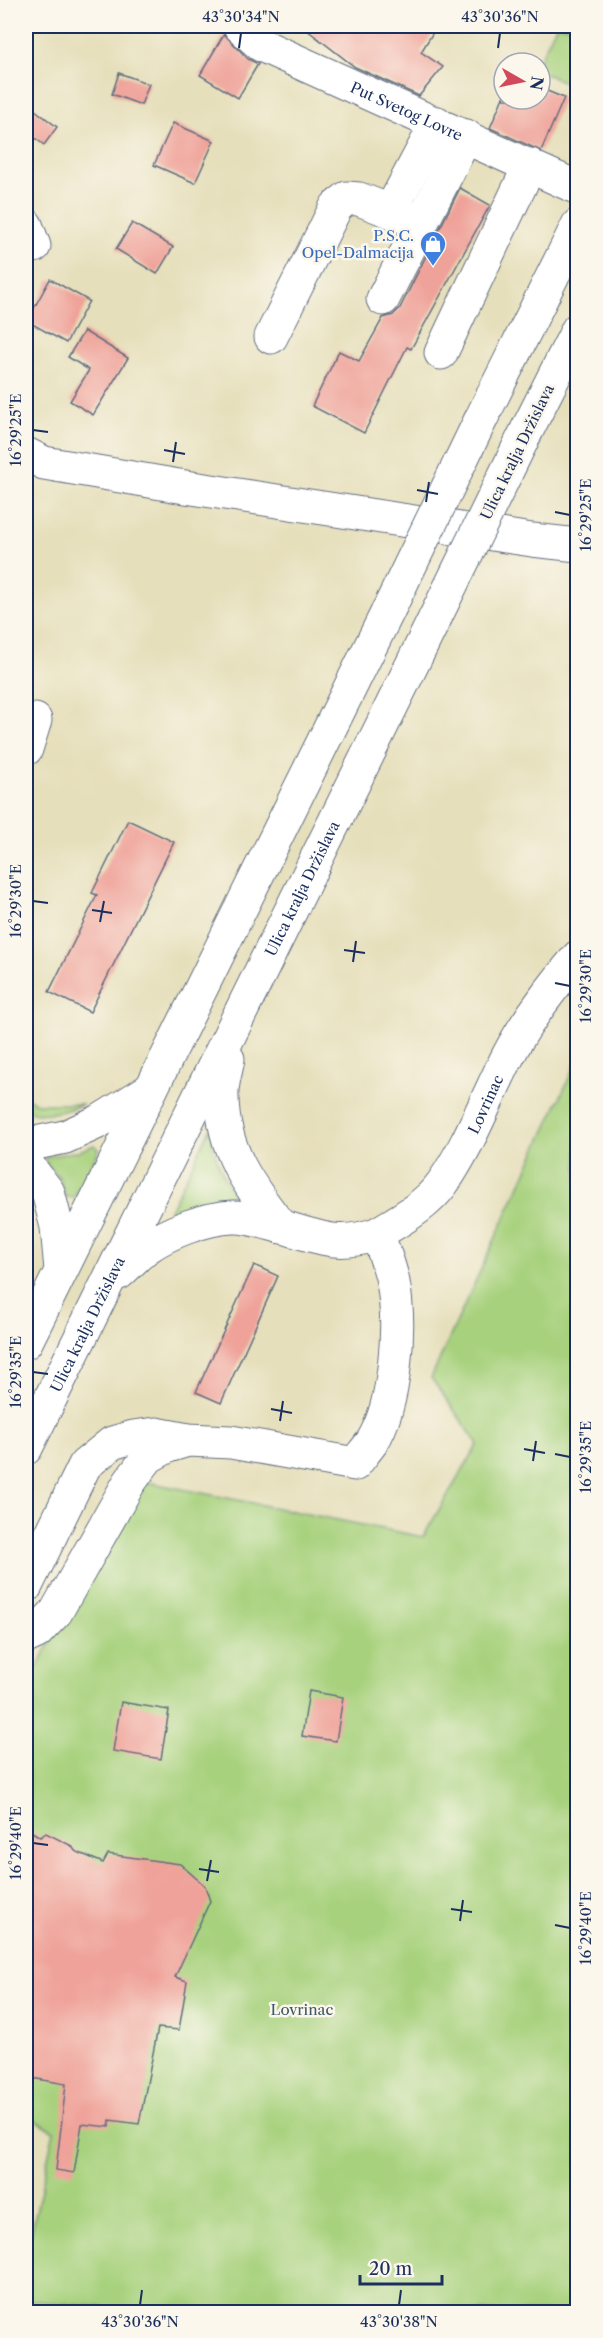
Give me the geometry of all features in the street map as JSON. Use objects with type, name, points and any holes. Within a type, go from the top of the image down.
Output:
[{"type":"main road","name":"Put Svetog Lovre","points":[[240,26],[261,45],[578,188]]},
{"type":"main road","points":[[391,210],[452,130]]},
{"type":"main road","points":[[383,299],[421,223],[452,130]]},
{"type":"main road","points":[[441,352],[530,165]]},
{"type":"main road","points":[[271,338],[336,207],[347,198],[360,199],[421,223]]},
{"type":"main road","points":[[26,1342],[578,225]]},
{"type":"main road","name":"Ulica kralja Držislava","points":[[26,1448],[578,328]]},
{"type":"main road","points":[[32,461],[179,486],[578,545]]},
{"type":"main road","name":"Lovrinac","points":[[106,1284],[147,1247],[190,1225],[234,1216],[319,1239],[357,1240],[377,1234],[415,1211],[441,1185],[472,1130],[509,1055],[546,995],[578,957]]},
{"type":"main road","points":[[234,1029],[221,1095],[228,1140],[247,1182],[281,1227]]},
{"type":"main road","points":[[26,1145],[65,1137],[98,1122],[151,1089]]},
{"type":"main road","points":[[26,1163],[48,1192],[57,1227],[61,1270]]},
{"type":"main road","points":[[26,1586],[85,1466],[112,1443],[156,1434],[188,1440],[231,1442],[355,1464],[373,1440],[381,1422],[390,1392],[397,1350],[397,1314],[393,1281],[377,1234]]},
{"type":"main road","points":[[26,1637],[37,1632],[57,1612],[129,1483],[148,1457],[168,1446],[188,1440]]},
{"type":"green space","points":[[556,26],[577,26],[577,87],[552,77],[552,51],[544,51]]},
{"type":"green space","name":"Lovrinac","points":[[577,1061],[577,2312],[150,2312],[26,2300],[26,2257],[54,2131],[26,2116],[26,1689],[95,1558],[142,1481],[423,1537],[478,1444],[431,1378]]},
{"type":"green space","points":[[26,1098],[39,1104],[83,1104],[62,1111],[40,1113],[26,1110]]},
{"type":"green space","points":[[210,1129],[215,1153],[228,1185],[238,1202],[166,1218]]},
{"type":"green space","points":[[94,1145],[99,1149],[98,1152],[74,1197],[65,1197],[60,1178],[46,1163],[45,1157],[79,1151]]},
{"type":"building","points":[[302,26],[437,26],[421,52],[443,67],[419,96],[355,67]]},
{"type":"building","points":[[224,34],[248,59],[258,64],[238,98],[200,75]]},
{"type":"building","points":[[119,73],[149,84],[141,105],[112,94]]},
{"type":"building","points":[[552,93],[564,98],[541,151],[490,128],[497,111],[552,111]]},
{"type":"building","points":[[26,103],[57,127],[44,145],[26,131]]},
{"type":"building","points":[[173,123],[214,141],[195,183],[154,165]]},
{"type":"building","points":[[460,188],[490,205],[411,349],[407,347],[364,433],[312,406],[339,351],[359,361],[383,318],[393,315],[400,308]]},
{"type":"building","points":[[132,223],[173,247],[157,274],[116,249]]},
{"type":"building","points":[[50,279],[89,301],[66,343],[27,321]]},
{"type":"building","points":[[84,331],[128,358],[93,415],[70,401],[89,370],[68,357]]},
{"type":"building","points":[[128,820],[174,842],[90,1012],[49,992],[97,895],[92,893]]},
{"type":"building","points":[[254,1265],[278,1276],[221,1403],[196,1392]]},
{"type":"building","points":[[309,1691],[343,1697],[336,1741],[302,1736]]},
{"type":"building","points":[[121,1702],[169,1710],[161,1759],[113,1751]]},
{"type":"building","points":[[26,1828],[40,1837],[46,1833],[72,1846],[75,1851],[103,1863],[108,1854],[180,1864],[205,1886],[210,1901],[175,1977],[187,1981],[179,2030],[158,2028],[139,2124],[110,2120],[109,2127],[82,2124],[74,2173],[56,2170],[66,2084],[26,2077]]},
{"type":"place","name":"P.S.C. Opel-Dalmacija","points":[[433,267]]}]
